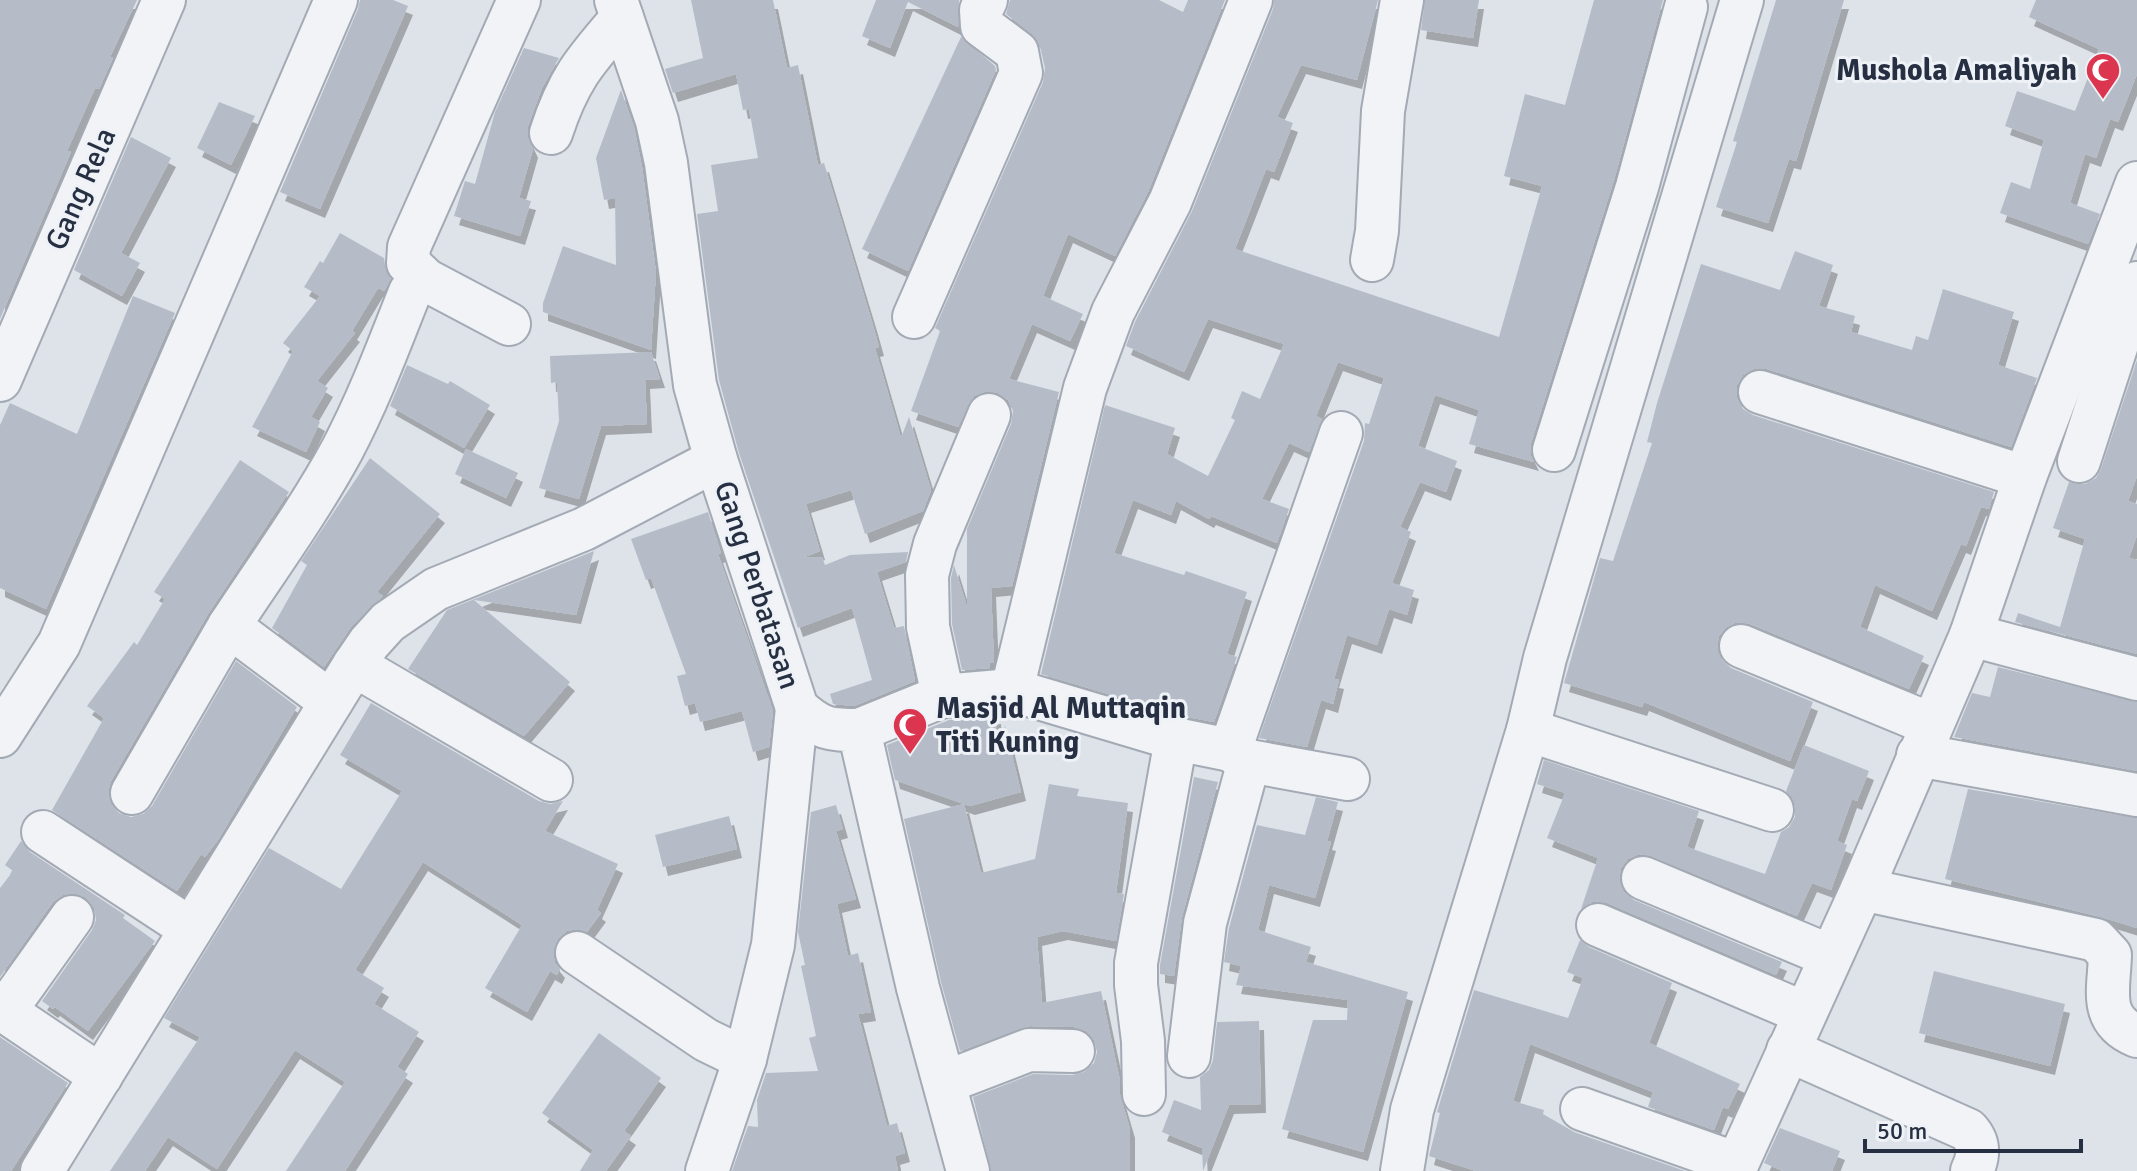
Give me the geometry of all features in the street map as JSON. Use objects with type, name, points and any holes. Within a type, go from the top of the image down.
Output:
[{"type":"street","name":"Gang Rela","points":[[0,380],[164,0]]},
{"type":"street","points":[[0,736],[59,644],[336,0]]},
{"type":"street","points":[[509,324],[426,280],[408,263],[409,247],[519,0]]},
{"type":"street","points":[[914,317],[1021,73],[1017,52],[982,26],[981,10],[986,0]]},
{"type":"street","points":[[1012,690],[1085,388],[1113,312],[1170,202],[1251,0]]},
{"type":"street","points":[[1372,260],[1377,231],[1383,111],[1402,0]]},
{"type":"street","points":[[1402,1171],[1412,1110],[1528,730],[1545,658],[1742,0]]},
{"type":"street","points":[[1554,450],[1637,187],[1686,7]]},
{"type":"street","points":[[551,133],[573,76],[619,9]]},
{"type":"street","name":"Gang Perbatasan","points":[[619,9],[660,135],[695,385],[716,460],[797,708],[816,725],[859,730]]},
{"type":"street","points":[[1582,1109],[1736,1168],[1862,889],[1971,635],[2025,477],[2137,183]]},
{"type":"street","points":[[1637,187],[1682,198]]},
{"type":"street","points":[[2079,461],[2137,283]]},
{"type":"street","points":[[132,793],[229,626],[318,491],[341,450],[380,368],[410,292]]},
{"type":"street","points":[[1760,392],[2025,477]]},
{"type":"street","points":[[943,696],[928,627],[927,575],[935,544],[989,415]]},
{"type":"street","points":[[1189,1056],[1205,923],[1239,756],[1341,433]]},
{"type":"street","points":[[42,1171],[354,665],[388,622],[436,589],[584,529],[716,460]]},
{"type":"street","points":[[229,626],[331,702]]},
{"type":"street","points":[[1971,635],[2137,679]]},
{"type":"street","points":[[1741,646],[1924,740],[2137,795]]},
{"type":"street","points":[[354,665],[551,780]]},
{"type":"street","points":[[968,1171],[918,988],[859,730],[943,696],[1012,690],[1239,756],[1348,779]]},
{"type":"street","points":[[707,1171],[745,1059],[773,945],[797,708]]},
{"type":"street","points":[[1528,730],[1772,810]]},
{"type":"street","points":[[1144,1094],[1136,963],[1176,739]]},
{"type":"street","points":[[43,832],[191,929]]},
{"type":"street","points":[[1643,878],[1830,956]]},
{"type":"street","points":[[1862,889],[2096,940],[2110,955],[2109,1009],[2121,1029],[2137,1036]]},
{"type":"street","points":[[72,917],[2,1010],[101,1076]]},
{"type":"street","points":[[1598,925],[1968,1130],[1976,1139],[1978,1150],[1972,1171]]},
{"type":"street","points":[[577,953],[706,1040],[745,1059]]},
{"type":"street","points":[[946,1082],[1029,1050],[1073,1051]]},
{"type":"building","points":[[0,0],[137,0],[110,57],[113,58],[99,89],[95,88],[67,151],[71,152],[0,319]]},
{"type":"building","points":[[360,0],[393,0],[408,6],[320,209],[280,192]]},
{"type":"building","points":[[691,0],[773,0],[787,68],[798,65],[818,165],[824,163],[879,347],[875,348],[901,438],[909,417],[931,490],[923,511],[865,534],[851,490],[806,504],[820,551],[802,558],[822,557],[825,565],[850,555],[908,552],[906,562],[877,572],[894,628],[904,626],[915,681],[854,706],[833,704],[830,694],[872,680],[852,608],[798,628],[739,453],[719,380],[697,214],[718,211],[711,165],[758,158],[749,109],[743,110],[736,74],[673,93],[665,69],[703,58]]},
{"type":"building","points":[[876,0],[959,0],[958,27],[908,2],[890,48],[862,36]]},
{"type":"building","points":[[1010,0],[1159,0],[1183,12],[1188,0],[1225,0],[1148,192],[1115,256],[1068,234],[1043,296],[1083,314],[1070,341],[1032,324],[1009,379],[1059,392],[1012,586],[991,588],[994,663],[989,662],[990,668],[962,670],[952,624],[951,578],[954,565],[967,607],[967,529],[1011,424],[1013,411],[1008,400],[998,393],[987,391],[974,396],[958,427],[911,411],[940,331],[935,328],[1043,82],[1045,68],[1040,46],[1031,33],[1006,14]]},
{"type":"building","points":[[1274,0],[1378,0],[1357,80],[1301,65],[1277,117],[1293,123],[1274,172],[1266,169],[1235,249],[1499,337],[1542,186],[1504,176],[1525,94],[1565,105],[1594,0],[1663,0],[1614,180],[1531,443],[1530,454],[1534,462],[1469,444],[1479,410],[1435,395],[1418,446],[1457,461],[1446,492],[1420,482],[1400,527],[1411,532],[1392,583],[1414,590],[1407,615],[1389,609],[1377,645],[1347,635],[1334,679],[1339,680],[1333,704],[1321,700],[1307,747],[1259,738],[1364,441],[1365,423],[1369,424],[1384,378],[1338,362],[1316,416],[1322,419],[1309,452],[1289,443],[1262,499],[1289,509],[1277,543],[1211,516],[1209,519],[1176,501],[1171,515],[1133,500],[1114,553],[1184,575],[1186,571],[1247,592],[1227,654],[1237,657],[1214,722],[1182,716],[1041,674],[1105,405],[1175,428],[1167,454],[1208,476],[1235,420],[1231,418],[1242,391],[1260,399],[1284,344],[1208,319],[1184,372],[1126,346],[1135,322],[1192,211]]},
{"type":"building","points":[[1425,0],[1479,0],[1473,38],[1421,30]]},
{"type":"building","points":[[1776,0],[1844,0],[1796,161],[1789,159],[1768,223],[1716,207]]},
{"type":"building","points":[[2036,0],[2137,0],[2137,74],[2118,122],[2110,119],[2096,158],[2085,154],[2070,203],[2100,214],[2088,244],[2000,213],[2011,182],[2030,189],[2044,140],[2005,126],[2017,91],[2075,111],[2099,49],[2029,17]]},
{"type":"building","points":[[961,37],[996,70],[908,271],[862,249]]},
{"type":"building","points":[[524,48],[559,58],[542,88],[528,126],[528,138],[533,149],[519,198],[531,201],[520,236],[454,216],[465,181],[475,184],[495,112]]},
{"type":"building","points":[[621,90],[634,127],[642,167],[656,272],[651,350],[543,312],[543,303],[563,246],[616,265],[615,198],[604,200],[596,158]]},
{"type":"building","points":[[219,102],[255,116],[231,165],[197,148]]},
{"type":"building","points":[[131,137],[171,158],[121,253],[140,263],[122,296],[74,270]]},
{"type":"building","points":[[340,233],[384,258],[391,279],[384,291],[378,288],[352,331],[355,333],[317,381],[328,388],[311,417],[320,422],[306,452],[252,427],[293,351],[283,343],[320,296],[304,287],[320,261],[323,263]]},
{"type":"building","points":[[1795,251],[1833,265],[1819,306],[1855,316],[1851,332],[1912,350],[1916,336],[1928,340],[1943,289],[2014,312],[1998,365],[2037,378],[2011,447],[1767,369],[1754,369],[1743,375],[1737,385],[1737,398],[1743,409],[1753,415],[1994,492],[1989,509],[1981,507],[1966,546],[1961,544],[1932,611],[1875,585],[1860,627],[1924,656],[1909,689],[1750,624],[1737,622],[1719,636],[1717,650],[1731,668],[1813,702],[1790,761],[1644,702],[1642,707],[1564,683],[1600,558],[1613,561],[1652,443],[1647,442],[1657,403],[1701,264],[1780,290]]},
{"type":"building","points":[[133,296],[175,313],[46,609],[0,588],[0,425],[10,403],[77,434]]},
{"type":"building","points":[[651,352],[660,379],[645,380],[647,424],[601,426],[579,499],[539,488],[559,421],[557,382],[551,383],[550,356]]},
{"type":"building","points":[[2137,360],[2137,476],[2128,501],[2137,504],[2137,535],[2129,558],[2137,560],[2137,654],[2015,622],[2018,613],[2060,627],[2085,539],[2053,528],[2069,482],[2085,484],[2096,478],[2101,469]]},
{"type":"building","points":[[407,365],[448,384],[450,381],[490,405],[464,448],[390,406]]},
{"type":"building","points":[[466,449],[518,473],[506,498],[455,474]]},
{"type":"building","points":[[370,458],[440,514],[377,592],[383,596],[351,627],[324,667],[272,628],[307,565],[301,561]]},
{"type":"building","points":[[240,460],[289,492],[208,614],[111,781],[108,792],[111,804],[119,813],[131,817],[143,814],[152,806],[236,661],[297,707],[218,840],[205,857],[201,854],[177,891],[52,810],[104,718],[87,706],[134,642],[137,645],[165,599],[154,592]]},
{"type":"building","points":[[708,512],[721,553],[718,554],[773,711],[769,747],[753,752],[742,711],[700,722],[695,703],[685,706],[677,676],[686,674],[651,578],[646,580],[631,539]]},
{"type":"building","points":[[594,551],[576,615],[474,600],[570,682],[524,736],[408,669],[447,610]]},
{"type":"building","points":[[1998,667],[2137,702],[2137,771],[1954,737],[1972,693],[1990,697]]},
{"type":"building","points":[[371,703],[539,801],[550,804],[563,801],[545,831],[618,864],[597,910],[601,913],[587,932],[578,929],[567,931],[558,939],[553,952],[560,969],[557,975],[550,971],[527,1012],[485,988],[522,925],[423,862],[355,970],[384,988],[374,1004],[419,1032],[397,1067],[408,1074],[345,1171],[286,1171],[345,1082],[295,1050],[217,1169],[168,1137],[145,1171],[110,1171],[200,1037],[164,1018],[269,848],[341,889],[402,791],[340,755]]},
{"type":"building","points":[[996,715],[998,748],[1005,726],[1021,792],[970,806],[895,780],[887,745],[949,720]]},
{"type":"building","points":[[1804,745],[1869,771],[1857,801],[1852,799],[1837,841],[1847,845],[1831,890],[1812,883],[1797,916],[1651,856],[1639,854],[1628,859],[1621,868],[1619,880],[1624,892],[1634,900],[1782,962],[1776,975],[1607,903],[1594,901],[1581,909],[1598,858],[1547,838],[1565,793],[1537,784],[1544,760],[1699,811],[1687,847],[1765,874],[1781,832],[1789,827],[1795,817],[1795,804],[1786,791]]},
{"type":"building","points":[[1194,777],[1218,782],[1182,917],[1174,976],[1160,974],[1160,965]]},
{"type":"building","points":[[1049,784],[1079,789],[1077,796],[1128,803],[1116,893],[1124,894],[1116,941],[1063,931],[1037,937],[1042,1003],[1101,991],[1120,1081],[1120,1095],[1130,1129],[1130,1171],[991,1171],[973,1097],[1033,1074],[1072,1075],[1084,1072],[1094,1063],[1097,1052],[1094,1040],[1086,1031],[1074,1027],[1030,1026],[960,1051],[904,819],[964,804],[981,873],[1035,859]]},
{"type":"building","points":[[1968,789],[2137,818],[2137,928],[1945,879]]},
{"type":"building","points":[[1316,797],[1338,802],[1327,841],[1331,842],[1315,898],[1269,885],[1258,930],[1311,947],[1306,962],[1408,992],[1363,1152],[1282,1129],[1313,1020],[1347,1020],[1348,1000],[1236,985],[1241,966],[1224,962],[1229,928],[1257,825],[1305,835]]},
{"type":"building","points":[[836,805],[843,829],[836,831],[856,899],[837,904],[848,956],[858,953],[871,1012],[858,1014],[887,1126],[897,1123],[905,1153],[895,1156],[898,1171],[732,1171],[748,1126],[758,1127],[757,1100],[766,1073],[818,1071],[809,1038],[816,1036],[801,966],[805,965],[798,932],[811,812]]},
{"type":"building","points":[[729,816],[737,849],[663,867],[655,835]]},
{"type":"building","points":[[21,841],[30,852],[125,915],[123,918],[155,941],[88,1031],[42,1001],[92,930],[96,920],[94,908],[85,897],[75,893],[63,895],[53,902],[0,977],[0,888],[13,871],[5,865]]},
{"type":"building","points":[[1580,940],[1589,947],[1672,983],[1649,1043],[1740,1084],[1728,1109],[1723,1107],[1714,1130],[1648,1107],[1653,1092],[1530,1044],[1513,1101],[1544,1110],[1543,1114],[1574,1132],[1685,1171],[1476,1171],[1429,1156],[1440,1113],[1437,1112],[1474,990],[1568,1018],[1583,978],[1567,972]]},
{"type":"building","points":[[1934,971],[2065,1004],[2050,1066],[1919,1033]]},
{"type":"building","points":[[1259,1021],[1261,1104],[1229,1105],[1203,1171],[1202,1148],[1162,1132],[1174,1100],[1201,1110],[1200,1077],[1209,1070],[1213,1060],[1217,1022]]},
{"type":"building","points":[[599,1033],[661,1078],[624,1131],[631,1136],[606,1171],[580,1171],[593,1150],[542,1113]]},
{"type":"building","points":[[0,1037],[68,1083],[11,1171],[0,1171]]},
{"type":"building","points":[[1780,1128],[1840,1151],[1832,1171],[1783,1171],[1764,1163]]},
{"type":"place","name":"Mushola Amaliyah","points":[[2103,101]]},
{"type":"place","name":"Masjid Al Muttaqin Titi Kuning","points":[[910,756]]}]
